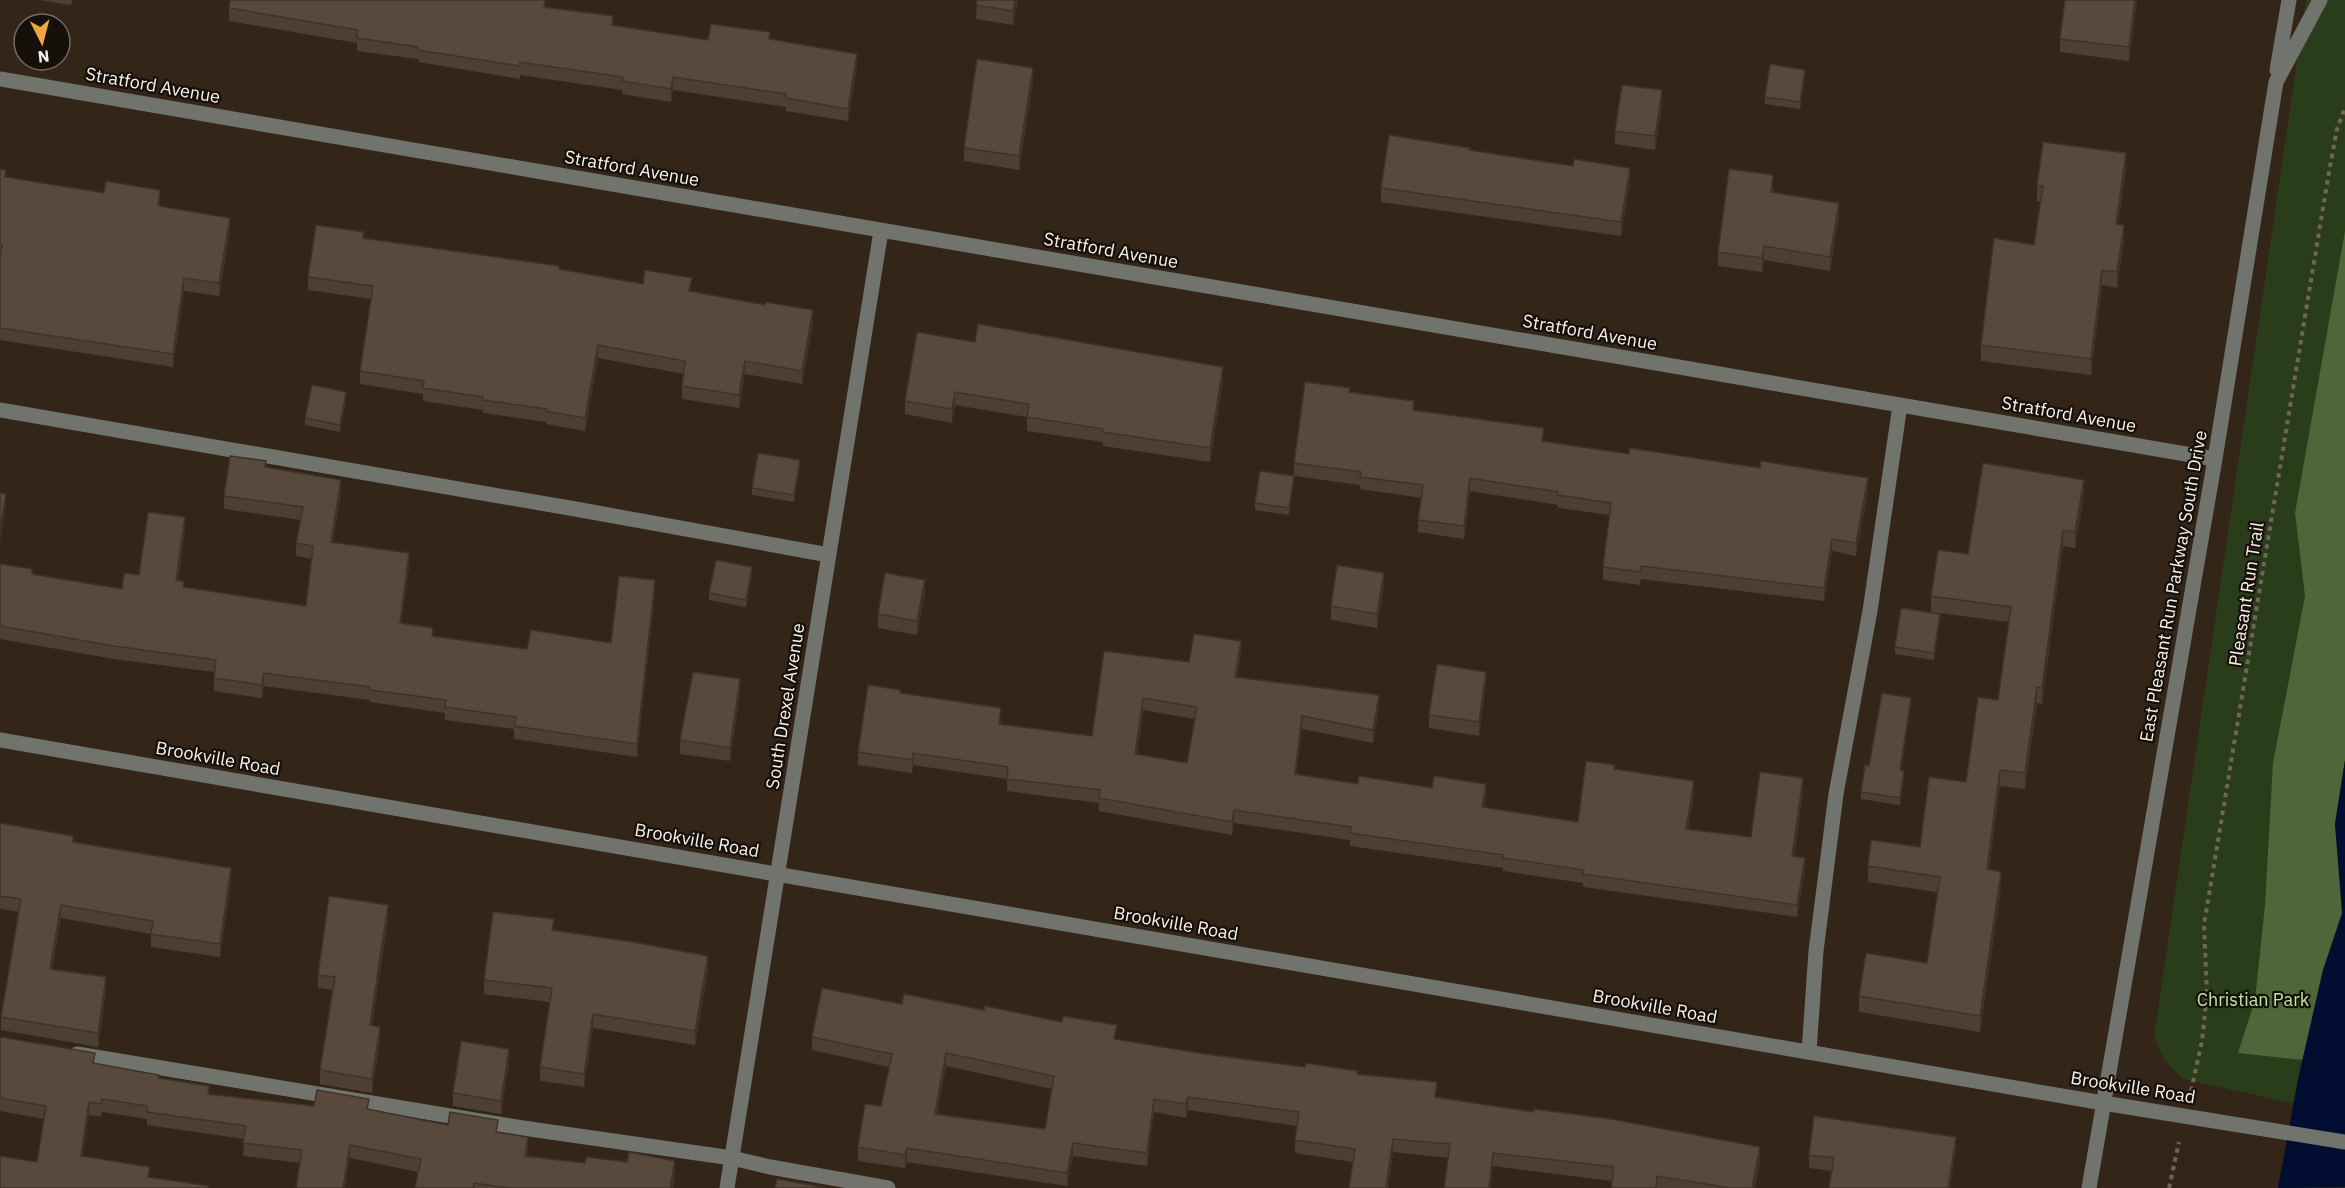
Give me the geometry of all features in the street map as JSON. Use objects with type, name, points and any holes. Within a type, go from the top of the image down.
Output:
[{"type":"street","points":[[2276,82],[2289,0]]},
{"type":"street","name":"East Pleasant Run Parkway South Drive","points":[[2089,1188],[2215,459],[2276,82],[2320,0]]},
{"type":"street","name":"Stratford Avenue","points":[[0,78],[2215,459]]},
{"type":"street","name":"South Drexel Avenue","points":[[727,1188],[881,231]]},
{"type":"street","points":[[1809,1052],[1816,951],[1836,794],[1870,611],[1900,405]]},
{"type":"street","points":[[0,410],[570,507],[829,555]]},
{"type":"street","name":"Brookville Road","points":[[0,740],[2103,1103],[2345,1142]]},
{"type":"street","points":[[57,1050],[523,1128],[732,1158],[888,1188]]},
{"type":"path","name":"Pleasant Run Trail","points":[[2193,1086],[2207,994],[2204,925],[2329,172],[2337,129],[2345,108]]},
{"type":"path","points":[[2169,1188],[2184,1115]]},
{"type":"green space","name":"Christian Park","points":[[2306,0],[2345,0],[2345,1115],[2183,1079],[2164,1059],[2154,1037]]},
{"type":"green space","points":[[2345,231],[2345,760],[2335,824],[2343,913],[2323,970],[2303,1060],[2238,1053],[2255,1000],[2265,905],[2273,763],[2305,596],[2295,513]]},
{"type":"water","points":[[2345,760],[2345,1187],[2278,1188],[2298,1079],[2323,970],[2342,913],[2335,824]]},
{"type":"building","points":[[230,0],[545,0],[544,7],[613,16],[612,25],[708,40],[711,24],[770,32],[769,39],[857,54],[848,109],[786,98],[786,94],[673,77],[671,89],[622,81],[623,77],[520,62],[520,66],[418,50],[418,47],[357,38],[358,30],[229,8]]},
{"type":"building","points":[[977,0],[1015,0],[1013,11],[976,5]]},
{"type":"building","points":[[2065,0],[2135,0],[2129,47],[2060,39]]},
{"type":"building","points":[[977,59],[1033,68],[1019,156],[964,148]]},
{"type":"building","points":[[1770,64],[1805,70],[1800,102],[1765,97]]},
{"type":"building","points":[[1622,85],[1662,90],[1655,136],[1615,131]]},
{"type":"building","points":[[1389,135],[1573,166],[1574,159],[1630,168],[1621,222],[1381,188]]},
{"type":"building","points":[[2043,142],[2126,153],[2116,224],[2124,225],[2117,272],[2102,270],[2091,359],[1981,345],[1994,238],[2034,245],[2043,186],[2037,186]]},
{"type":"building","points":[[0,169],[6,170],[5,177],[104,193],[106,181],[160,190],[158,206],[230,218],[219,283],[184,278],[173,354],[0,328],[2,245],[0,245]]},
{"type":"building","points":[[1729,169],[1773,175],[1771,192],[1839,203],[1830,257],[1764,246],[1762,258],[1718,252]]},
{"type":"building","points":[[316,225],[364,232],[363,238],[559,266],[559,269],[643,284],[645,270],[692,278],[689,291],[765,305],[766,302],[813,310],[802,371],[745,361],[739,395],[682,386],[685,361],[598,345],[585,418],[546,411],[546,409],[483,400],[483,397],[423,388],[424,381],[360,371],[373,286],[308,277]]},
{"type":"building","points":[[978,324],[1223,367],[1210,448],[1103,432],[1103,429],[1027,417],[1029,404],[955,392],[952,409],[905,401],[917,332],[975,342]]},
{"type":"building","points":[[1305,382],[1350,388],[1349,392],[1414,401],[1413,410],[1544,428],[1542,441],[1629,454],[1630,448],[1760,468],[1761,461],[1868,478],[1856,543],[1832,539],[1824,588],[1641,566],[1640,572],[1603,567],[1611,503],[1558,495],[1558,492],[1470,478],[1464,526],[1418,520],[1423,485],[1360,477],[1361,472],[1294,463]]},
{"type":"building","points":[[312,385],[346,392],[340,425],[305,418]]},
{"type":"building","points":[[758,453],[800,460],[794,495],[752,488]]},
{"type":"building","points":[[230,456],[266,461],[265,467],[341,480],[331,542],[409,553],[400,623],[433,628],[432,636],[527,649],[531,630],[611,643],[619,576],[655,580],[637,744],[514,726],[516,717],[445,707],[446,700],[370,690],[370,687],[264,673],[262,685],[214,678],[216,660],[114,646],[0,626],[0,564],[32,569],[32,574],[122,589],[124,573],[139,575],[148,512],[185,517],[176,580],[184,582],[183,587],[306,606],[313,546],[296,543],[303,507],[224,496]]},
{"type":"building","points":[[1983,463],[2084,480],[2075,532],[2063,530],[2042,688],[2037,687],[2025,773],[2000,770],[1987,869],[2001,872],[1980,1016],[1859,996],[1866,953],[1927,963],[1940,877],[1868,866],[1871,840],[1920,847],[1929,777],[1966,782],[1978,697],[1998,700],[2011,607],[1931,596],[1938,550],[1968,554]]},
{"type":"building","points":[[1260,471],[1294,476],[1289,508],[1255,503]]},
{"type":"building","points":[[0,493],[6,494],[0,531]]},
{"type":"building","points":[[716,560],[752,567],[746,600],[709,593]]},
{"type":"building","points":[[1337,565],[1384,573],[1377,614],[1331,606]]},
{"type":"building","points":[[885,573],[925,580],[917,621],[878,614]]},
{"type":"building","points":[[1901,608],[1940,614],[1934,653],[1895,647]]},
{"type":"building","points":[[1194,634],[1241,641],[1235,677],[1379,695],[1373,730],[1302,716],[1295,774],[1358,784],[1359,776],[1432,788],[1434,776],[1486,784],[1482,807],[1578,822],[1586,761],[1615,765],[1614,769],[1694,781],[1686,829],[1751,837],[1760,772],[1803,778],[1792,856],[1805,858],[1797,905],[1583,874],[1584,870],[1503,858],[1504,855],[1350,833],[1351,827],[1234,810],[1232,822],[1099,798],[1100,790],[1007,779],[1008,767],[913,753],[912,760],[858,752],[868,685],[901,690],[900,693],[1001,708],[999,724],[1092,736],[1104,651],[1189,662]],"holes":[[[1143,698],[1197,707],[1187,763],[1135,754]]]},
{"type":"building","points":[[1437,664],[1486,672],[1479,722],[1429,715]]},
{"type":"building","points":[[693,672],[740,679],[730,748],[680,740]]},
{"type":"building","points":[[1882,693],[1911,698],[1900,770],[1904,771],[1900,798],[1861,792],[1865,765],[1869,766]]},
{"type":"building","points":[[0,823],[73,836],[73,842],[231,868],[220,944],[151,934],[153,921],[61,905],[50,969],[106,977],[98,1033],[1,1017],[21,899],[0,896]]},
{"type":"building","points":[[329,896],[388,905],[370,1025],[380,1027],[372,1079],[320,1070],[335,977],[318,975]]},
{"type":"building","points":[[493,912],[554,919],[552,930],[708,956],[695,1031],[593,1014],[584,1074],[540,1067],[552,988],[484,980]]},
{"type":"building","points":[[822,988],[902,1004],[904,994],[984,1010],[985,1006],[1062,1022],[1063,1016],[1117,1025],[1114,1039],[1205,1054],[1305,1067],[1306,1063],[1358,1071],[1357,1074],[1437,1082],[1435,1097],[1534,1112],[1534,1109],[1611,1119],[1760,1147],[1752,1188],[1730,1188],[1657,1176],[1656,1188],[1611,1188],[1614,1167],[1493,1153],[1489,1188],[1444,1188],[1450,1144],[1393,1139],[1386,1188],[1349,1188],[1355,1149],[1295,1140],[1299,1112],[1188,1097],[1186,1104],[1154,1099],[1147,1153],[1073,1143],[1067,1173],[907,1148],[905,1155],[858,1147],[865,1104],[881,1106],[892,1054],[812,1037]],"holes":[[[946,1053],[1054,1076],[1045,1129],[935,1114]]]},
{"type":"building","points":[[0,1037],[95,1053],[93,1063],[159,1075],[158,1078],[209,1086],[208,1094],[314,1106],[317,1090],[369,1099],[367,1109],[448,1125],[450,1112],[498,1120],[496,1132],[528,1137],[525,1156],[585,1163],[586,1157],[627,1162],[629,1152],[675,1161],[670,1188],[509,1188],[474,1183],[473,1188],[415,1188],[421,1159],[350,1145],[343,1188],[296,1188],[302,1150],[243,1143],[246,1126],[147,1112],[147,1106],[102,1099],[101,1104],[89,1102],[81,1156],[150,1167],[148,1177],[208,1186],[208,1188],[0,1188],[0,1156],[37,1162],[46,1106],[0,1098]]},
{"type":"building","points":[[461,1041],[509,1049],[501,1101],[453,1093]]},
{"type":"building","points":[[1814,1116],[1956,1137],[1948,1188],[1829,1188],[1834,1158],[1809,1155]]},
{"type":"building","points":[[777,1179],[822,1187],[822,1188],[775,1188]]}]
